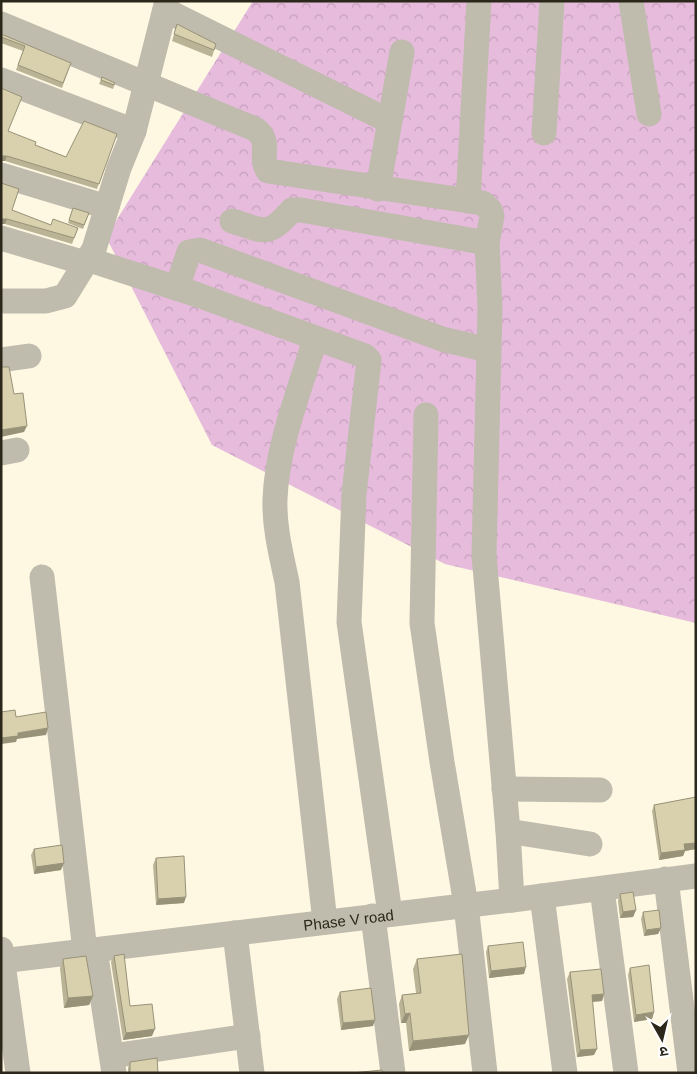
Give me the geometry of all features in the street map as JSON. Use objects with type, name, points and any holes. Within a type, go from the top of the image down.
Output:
[{"type":"street","points":[[468,201],[479,1]]},
{"type":"street","points":[[544,133],[552,1]]},
{"type":"street","points":[[631,1],[649,114]]},
{"type":"street","points":[[1,301],[58,300],[65,296],[94,249],[148,84],[166,6],[389,121]]},
{"type":"street","points":[[1,24],[148,84],[262,134],[265,143],[264,166],[268,171],[468,201],[483,204],[490,210],[492,216],[487,243],[490,308],[484,555],[508,831],[512,900]]},
{"type":"street","points":[[378,189],[402,52]]},
{"type":"street","points":[[1,80],[134,131]]},
{"type":"street","points":[[1,175],[107,207]]},
{"type":"street","points":[[221,256],[234,215],[267,231],[277,227],[292,210],[487,243]]},
{"type":"street","points":[[1,238],[177,288],[365,356],[370,363],[354,494],[349,622],[381,915],[393,1073]]},
{"type":"street","points":[[177,288],[189,252],[200,250],[221,256],[442,339],[488,350]]},
{"type":"street","points":[[316,339],[283,447],[275,498],[277,532],[287,582],[325,922]]},
{"type":"street","points":[[1,360],[29,356]]},
{"type":"street","points":[[426,415],[422,623],[442,762],[466,905],[485,1073]]},
{"type":"street","points":[[42,577],[90,950],[113,1064],[248,1036]]},
{"type":"street","points":[[504,788],[600,790]]},
{"type":"street","points":[[508,831],[590,844]]},
{"type":"street","name":"Phase V road","points":[[2,957],[90,950],[512,900],[696,876]]},
{"type":"street","points":[[666,879],[690,1073]]},
{"type":"street","points":[[602,888],[626,1073]]},
{"type":"street","points":[[542,896],[565,1073]]},
{"type":"street","points":[[235,933],[252,1073]]},
{"type":"street","points":[[2,957],[18,1073]]},
{"type":"green space","points":[[253,1],[696,1],[696,623],[445,564],[212,445],[106,237]]},
{"type":"building","points":[[177,24],[216,44],[214,50],[174,34]]},
{"type":"building","points":[[1,34],[71,63],[63,83],[18,65],[25,46],[1,37]]},
{"type":"building","points":[[102,77],[115,83],[114,85],[101,80]]},
{"type":"building","points":[[1,88],[22,97],[8,131],[36,142],[35,145],[66,157],[84,121],[117,134],[99,184],[7,156],[1,156]]},
{"type":"building","points":[[1,183],[19,189],[12,210],[51,225],[53,219],[78,228],[74,238],[7,219],[1,219]]},
{"type":"building","points":[[73,208],[89,213],[84,225],[69,220]]},
{"type":"building","points":[[1,367],[9,367],[14,394],[23,393],[27,426],[1,430]]},
{"type":"building","points":[[15,710],[16,717],[46,712],[48,728],[18,733],[18,736],[1,738],[1,712]]},
{"type":"building","points":[[696,797],[696,843],[684,844],[685,850],[661,853],[654,805]]},
{"type":"building","points":[[62,845],[64,863],[36,867],[34,849]]},
{"type":"building","points":[[184,856],[186,897],[158,899],[156,858]]},
{"type":"building","points":[[633,892],[636,910],[623,912],[620,894]]},
{"type":"building","points":[[659,910],[661,928],[646,930],[643,912]]},
{"type":"building","points":[[523,942],[526,967],[491,971],[488,946]]},
{"type":"building","points":[[124,954],[130,1006],[152,1004],[155,1029],[126,1033],[114,956]]},
{"type":"building","points":[[462,954],[469,1035],[413,1041],[410,1013],[405,1014],[402,995],[421,993],[417,959]]},
{"type":"building","points":[[86,956],[93,996],[68,998],[63,959]]},
{"type":"building","points":[[649,965],[654,1012],[636,1015],[630,968]]},
{"type":"building","points":[[601,969],[604,994],[592,995],[597,1049],[580,1050],[570,972]]},
{"type":"building","points":[[371,988],[375,1020],[343,1023],[340,992]]},
{"type":"building","points":[[157,1058],[158,1073],[129,1073],[130,1062]]},
{"type":"building","points":[[382,1070],[383,1073],[352,1073]]}]
